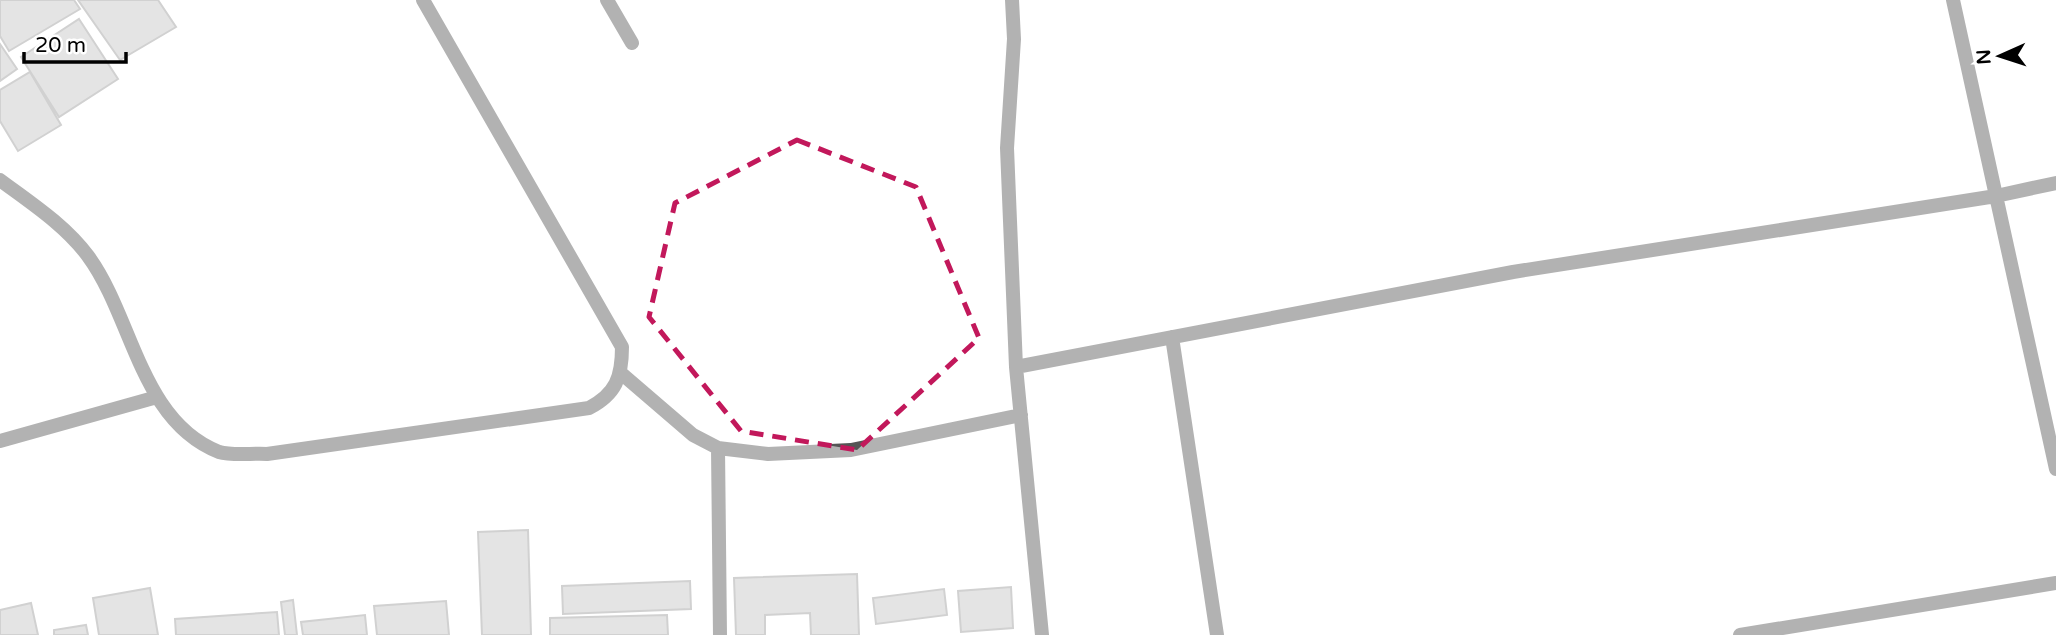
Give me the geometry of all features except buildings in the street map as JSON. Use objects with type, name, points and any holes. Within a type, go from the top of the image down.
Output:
[{"type":"street","points":[[0,180],[59,224],[89,257],[110,293],[157,397],[186,430],[220,452],[267,454],[589,408],[607,398],[622,374],[622,347],[423,0]]},
{"type":"street","points":[[607,0],[632,43]]},
{"type":"street","points":[[1012,0],[1014,39],[1007,148],[1016,367],[1042,635]]},
{"type":"street","points":[[1953,0],[2056,469]]},
{"type":"street","points":[[1016,367],[1513,272],[1996,197],[2056,183]]},
{"type":"street","points":[[1171,337],[1217,635]]},
{"type":"street","points":[[622,374],[693,435],[718,448],[780,454],[851,450],[1021,415]]},
{"type":"street","points":[[0,441],[157,397]]},
{"type":"street","points":[[718,448],[720,635]]},
{"type":"street","points":[[1740,635],[2056,583]]},
{"type":"highlighted area","points":[[797,140],[916,187],[979,338],[857,450],[741,431],[649,317],[675,203]]}]
